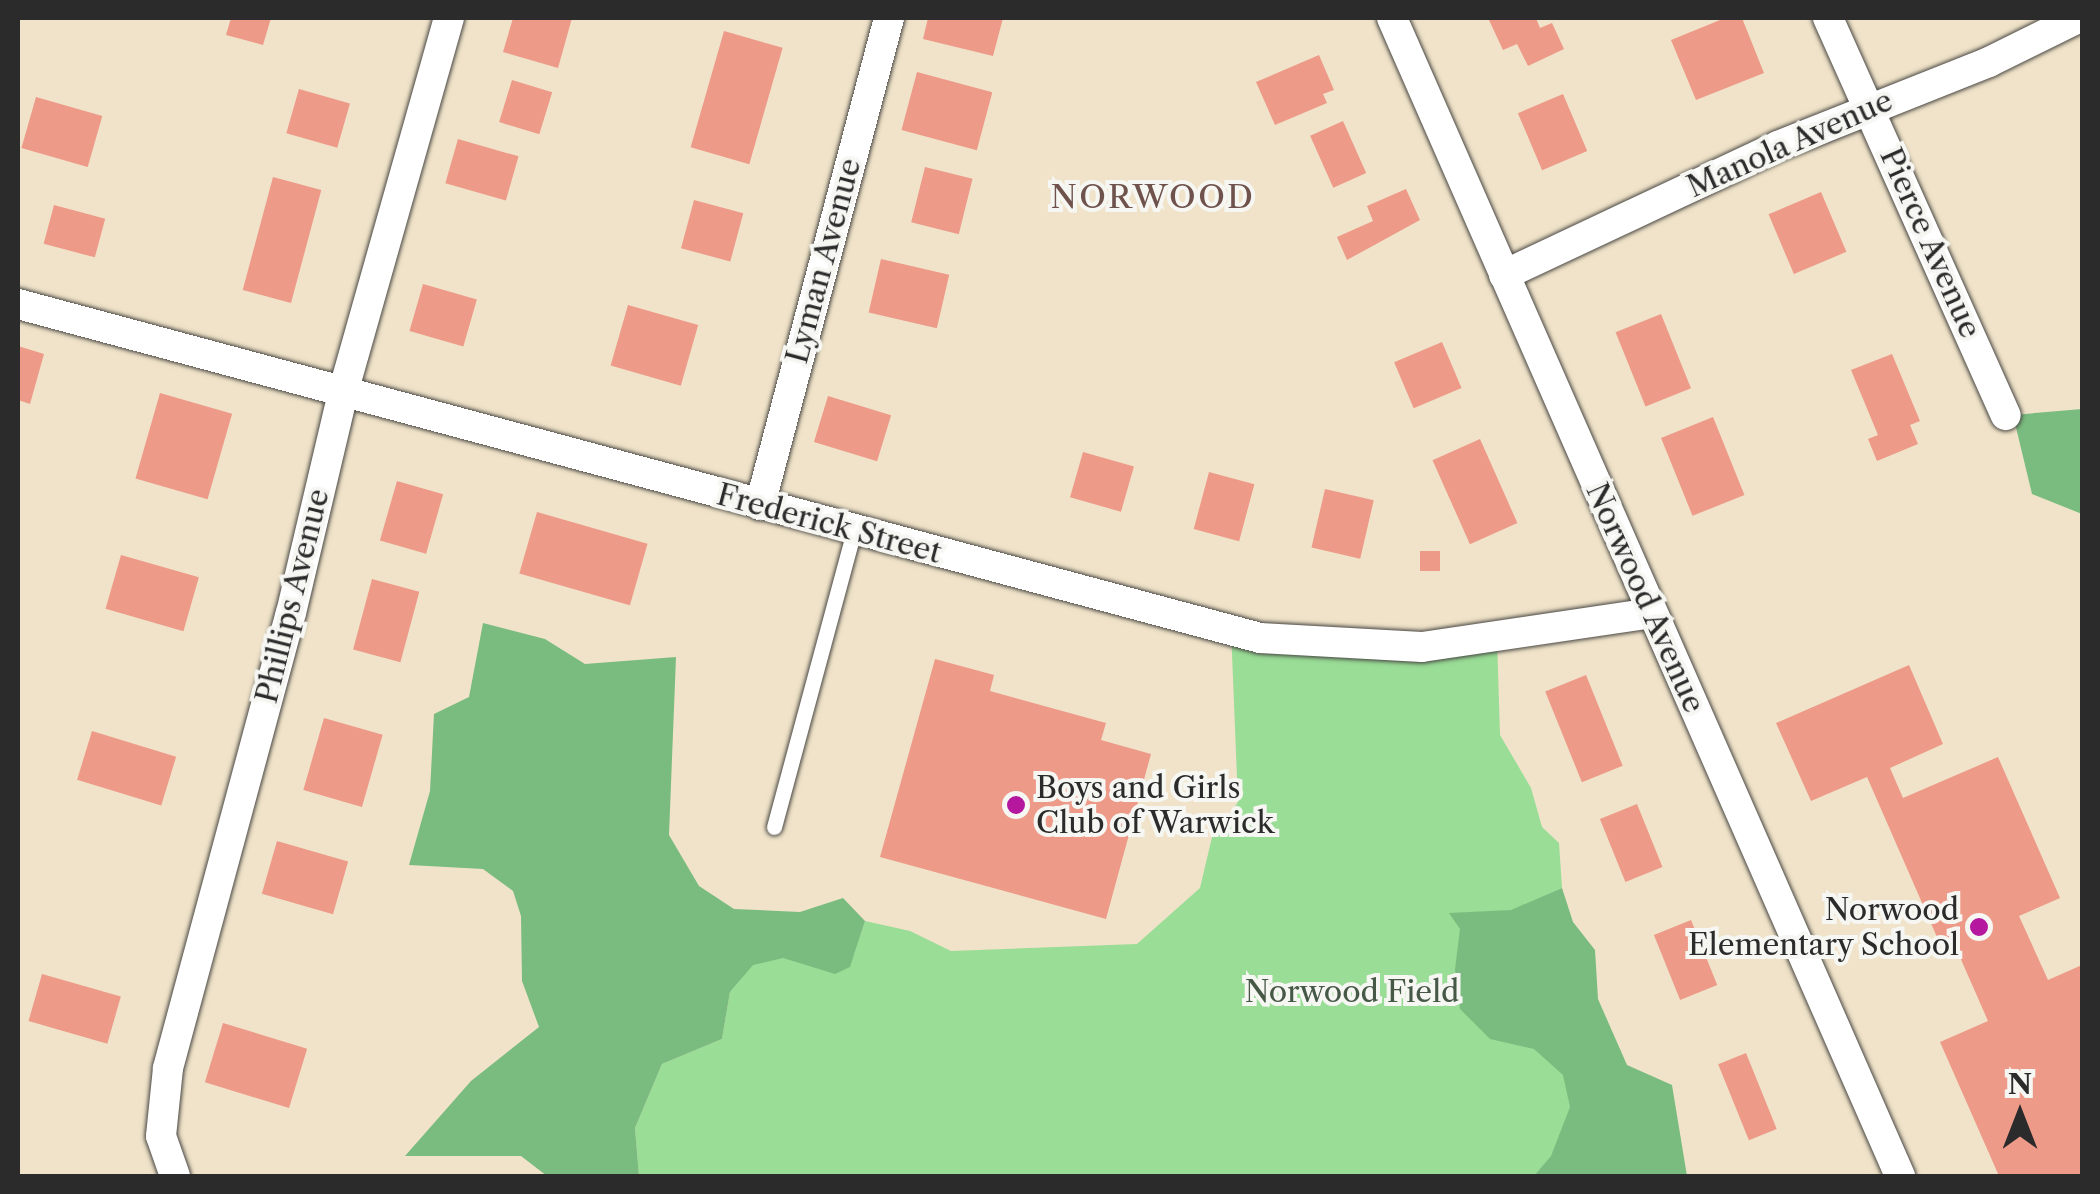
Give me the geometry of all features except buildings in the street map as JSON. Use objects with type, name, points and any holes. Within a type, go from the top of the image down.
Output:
[{"type":"street","name":"Phillips Avenue","points":[[175,1176],[161,1136],[164,1084],[344,389],[450,18]]},
{"type":"street","name":"Lyman Avenue","points":[[760,505],[889,18]]},
{"type":"street","name":"Norwood Avenue","points":[[1392,18],[1900,1176]]},
{"type":"street","name":"Pierce Avenue","points":[[1828,18],[2006,415]]},
{"type":"street","name":"Manola Avenue","points":[[1504,276],[1870,107],[1989,62],[2078,18]]},
{"type":"street","name":"Frederick Street","points":[[18,304],[344,389],[1169,616],[1299,642],[1422,647],[1651,613]]},
{"type":"lane","points":[[774,827],[854,531]]},
{"type":"green space","points":[[2082,409],[2082,514],[2032,494],[2013,415]]},
{"type":"green space","points":[[483,623],[545,639],[585,664],[676,657],[669,835],[699,886],[734,909],[800,912],[843,898],[865,921],[850,967],[835,974],[783,958],[753,965],[730,992],[722,1039],[662,1064],[635,1128],[639,1176],[547,1176],[521,1156],[405,1156],[471,1081],[539,1027],[522,981],[521,916],[513,891],[483,869],[409,865],[430,791],[434,714],[469,697]]},
{"type":"green space","name":"Norwood Field","points":[[1231,629],[1497,639],[1500,735],[1531,788],[1542,827],[1559,843],[1562,888],[1527,904],[1571,1107],[1562,1176],[639,1176],[635,1128],[662,1064],[722,1039],[730,992],[744,975],[745,958],[854,954],[865,921],[910,931],[951,951],[1137,944],[1200,888],[1217,816],[1230,814],[1238,802]]},
{"type":"green space","points":[[1562,888],[1573,922],[1595,950],[1598,999],[1627,1065],[1672,1085],[1687,1176],[1534,1176],[1551,1156],[1570,1107],[1563,1075],[1534,1049],[1490,1039],[1460,1009],[1455,969],[1460,929],[1449,913],[1511,910]]},
{"type":"place","name":"Boys and Girls Club of Warwick","points":[[1016,805]]},
{"type":"place","name":"Norwood Elementary School","points":[[1979,927]]},
{"type":"district","name":"NORWOOD","points":[[1153,197]]}]
